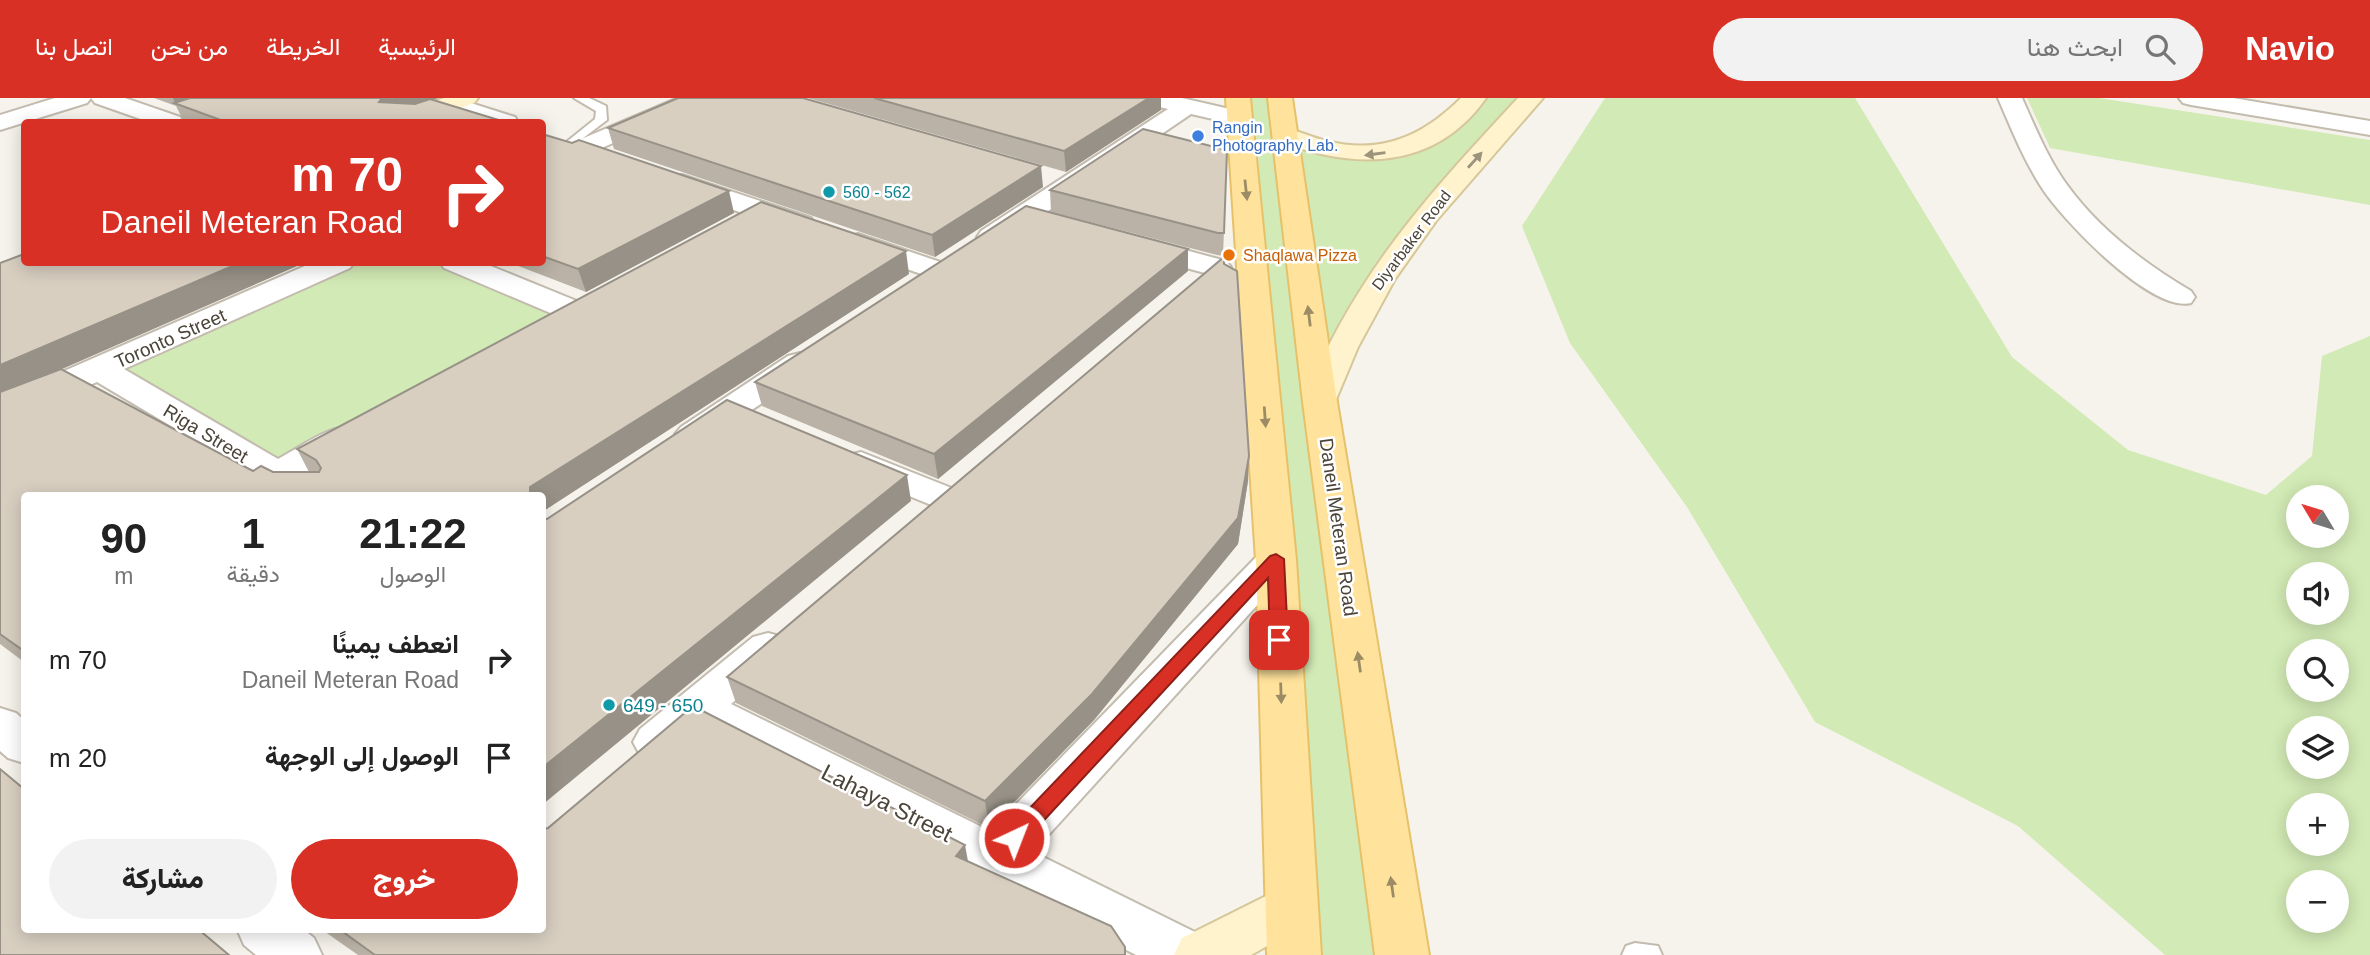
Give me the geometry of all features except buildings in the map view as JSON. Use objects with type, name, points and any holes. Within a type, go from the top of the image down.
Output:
[{"type":"main road","name":"Daneil Meteran Road","points":[[1280,98],[1320,402],[1402,955]]},
{"type":"main road","points":[[1285,135],[1334,153],[1363,156],[1389,152],[1431,136],[1474,98]]},
{"type":"main road","name":"Diyarbaker Road","points":[[1320,402],[1342,346],[1363,307],[1408,240],[1531,98]]},
{"type":"main road","points":[[410,119],[459,101]]},
{"type":"main road","points":[[1201,955],[1292,931],[1276,559],[1235,267],[1238,108]]},
{"type":"street","points":[[0,123],[79,98]]},
{"type":"street","points":[[103,98],[175,119]]},
{"type":"street","points":[[575,146],[698,98]]},
{"type":"street","points":[[1151,98],[1188,106],[1238,108]]},
{"type":"street","points":[[2010,98],[2055,188],[2084,220],[2147,277],[2180,297]]},
{"type":"street","points":[[2191,98],[2370,128]]},
{"type":"street","points":[[459,101],[499,119]]},
{"type":"street","points":[[904,294],[1023,215],[1057,181],[1188,106]]},
{"type":"street","points":[[546,136],[620,162]]},
{"type":"street","points":[[659,175],[830,234],[956,259]]},
{"type":"street","points":[[730,230],[765,211]]},
{"type":"street","points":[[1023,215],[1062,226]]},
{"type":"street","points":[[1113,240],[1235,267]]},
{"type":"street","name":"Toronto Street","points":[[0,412],[331,266]]},
{"type":"street","points":[[466,266],[590,307],[542,332]]},
{"type":"street","points":[[1185,294],[1235,267]]},
{"type":"street","points":[[664,453],[823,347]]},
{"type":"street","name":"Riga Street","points":[[99,369],[275,475],[308,492]]},
{"type":"street","points":[[731,408],[769,424]]},
{"type":"street","points":[[275,475],[372,423]]},
{"type":"street","points":[[832,451],[946,499]]},
{"type":"street","points":[[915,525],[977,472]]},
{"type":"street","points":[[996,858],[1276,559]]},
{"type":"street","points":[[625,768],[791,629]]},
{"type":"street","name":"Lahaya Street","points":[[698,707],[1188,955]]},
{"type":"street","points":[[268,933],[295,955]]},
{"type":"lane","points":[[575,146],[601,120],[602,109],[580,98]]},
{"type":"lane","points":[[1635,955],[1649,955]]},
{"type":"green space","points":[[1242,98],[1276,98],[1396,955],[1301,955]]},
{"type":"green space","points":[[1474,98],[1531,98],[1408,240],[1320,402],[1285,135],[1389,152]]},
{"type":"green space","points":[[1605,98],[1855,98],[2012,357],[2128,450],[2266,495],[2312,456],[2322,356],[2370,336],[2370,955],[2165,955],[2018,826],[1815,722],[1687,507],[1570,343],[1522,226]]},
{"type":"green space","points":[[2027,98],[2099,98],[2370,140],[2370,205],[2050,148]]},
{"type":"green space","points":[[333,266],[461,266],[578,313],[275,475],[99,369]]},
{"type":"place","name":"Rangin Photography Lab.","points":[[1198,136]]},
{"type":"place","name":"560 - 562","points":[[829,192]]},
{"type":"place","name":"Shaqlawa Pizza","points":[[1229,255]]},
{"type":"place","name":"649 - 650","points":[[609,705]]},
{"type":"route","points":[[1014,838],[1276,559],[1279,640]]}]
